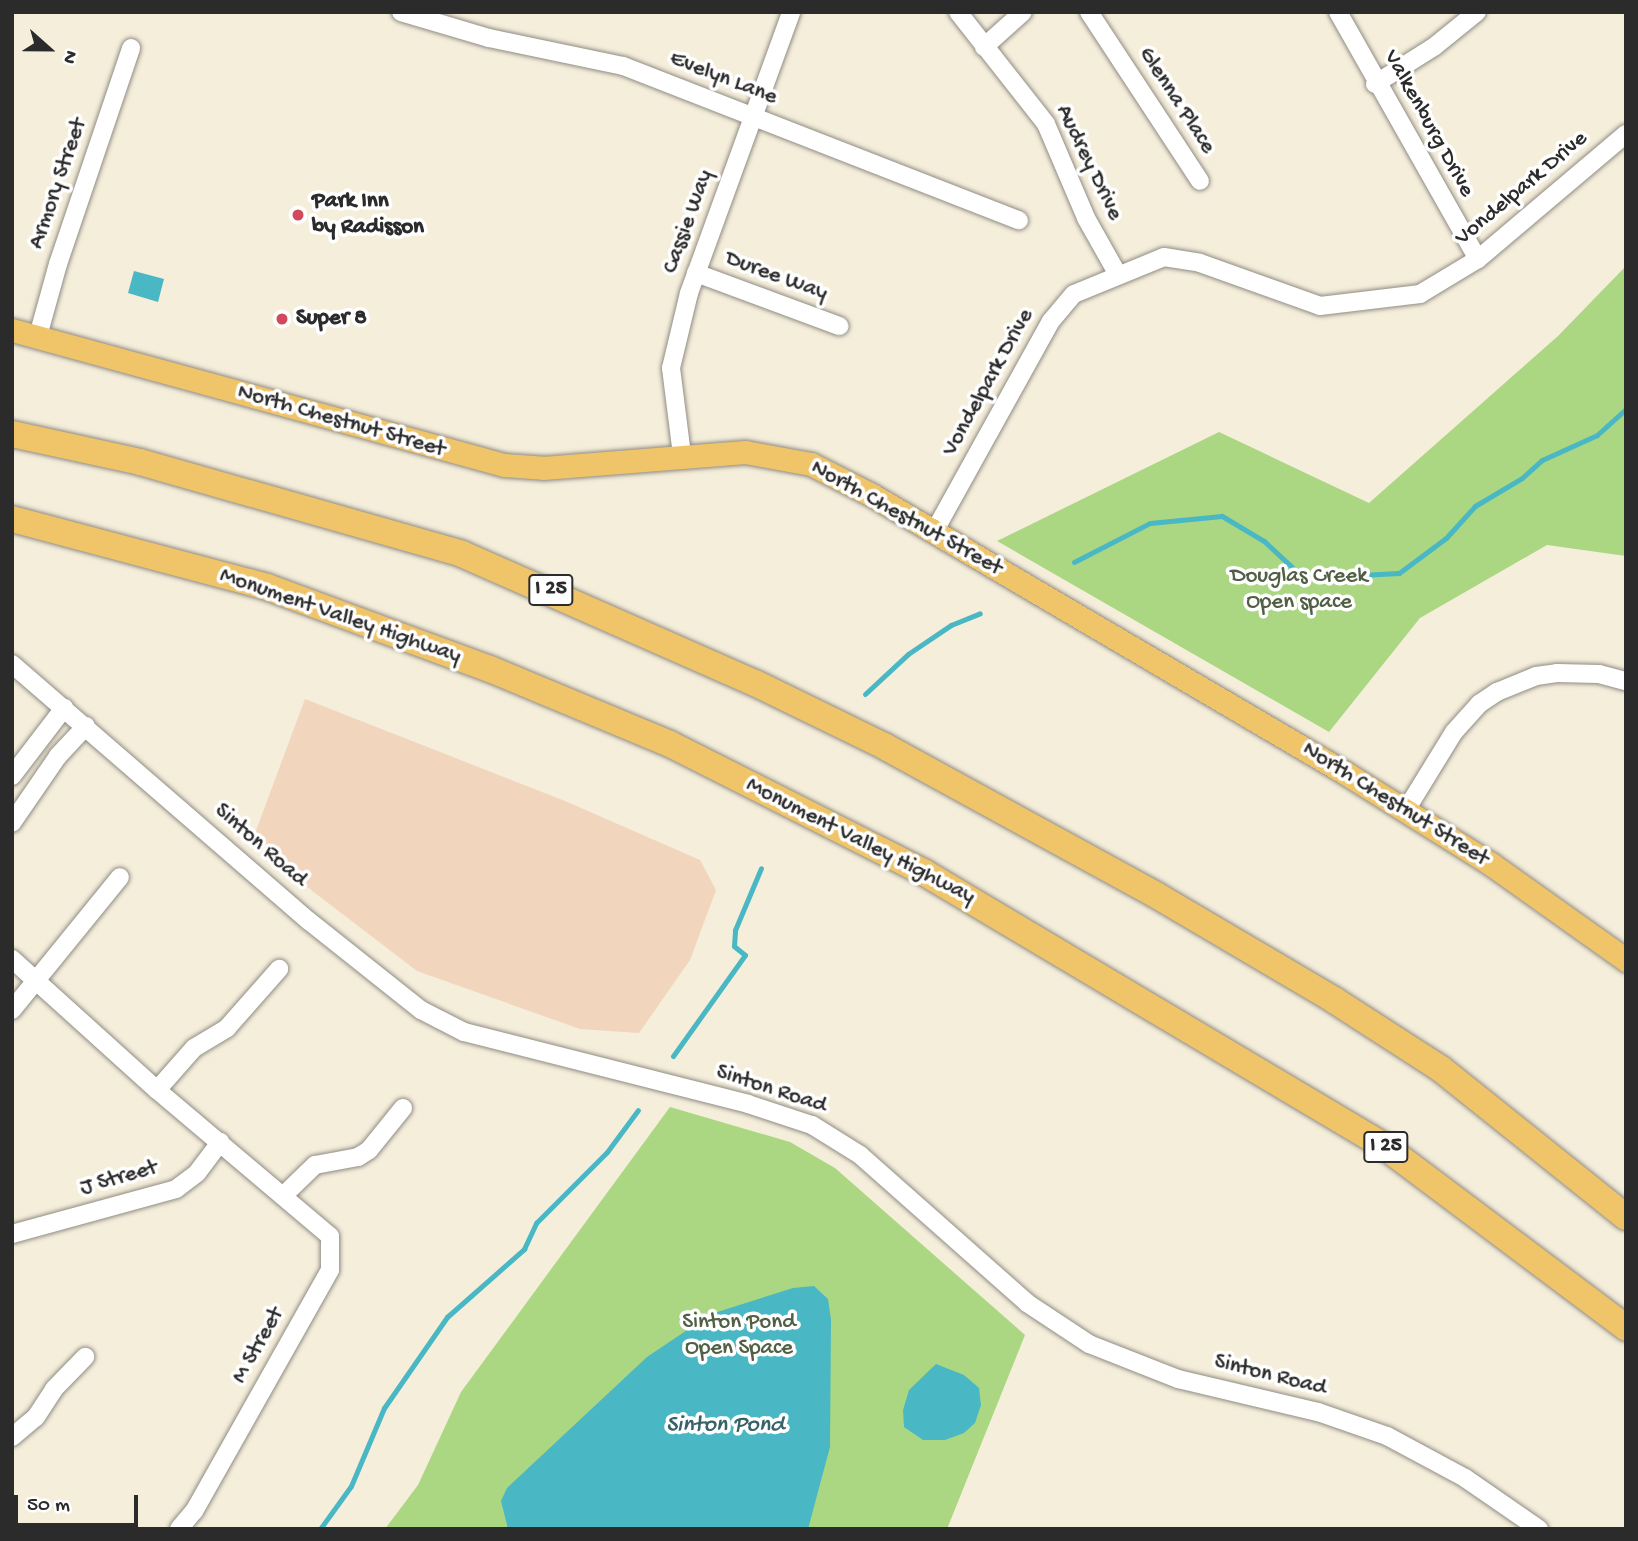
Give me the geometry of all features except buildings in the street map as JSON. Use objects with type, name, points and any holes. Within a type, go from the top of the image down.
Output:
[{"type":"highway","name":"I 25","points":[[12,434],[193,477],[462,554],[755,683],[884,746],[1054,842],[1156,895],[1441,1069],[1626,1217]]},
{"type":"highway","name":"Monument Valley Highway","points":[[12,519],[267,587],[490,669],[670,744],[925,873],[1384,1146],[1626,1328]]},
{"type":"main road","name":"North Chestnut Street","points":[[12,330],[504,465],[543,468],[682,455],[756,452],[800,461],[849,482],[1406,810],[1626,960]]},
{"type":"street","name":"Evelyn Lane","points":[[401,12],[488,38],[624,66],[1019,220]]},
{"type":"street","name":"Cassie Way","points":[[682,455],[671,368],[696,273],[791,12]]},
{"type":"street","name":"Audrey Drive","points":[[958,12],[1046,124],[1086,218],[1117,273]]},
{"type":"street","points":[[984,47],[1023,12]]},
{"type":"street","name":"Glenna Place","points":[[1089,12],[1200,181]]},
{"type":"street","name":"Valkenburg Drive","points":[[1338,12],[1375,84],[1478,259]]},
{"type":"street","points":[[1375,84],[1435,46],[1477,12]]},
{"type":"street","name":"Armory Street","points":[[38,336],[58,264],[131,48]]},
{"type":"street","name":"Vondelpark Drive","points":[[934,532],[1051,321],[1074,294],[1117,273],[1164,257],[1180,259],[1299,301],[1341,307],[1420,294],[1478,259],[1626,134]]},
{"type":"street","name":"Duree Way","points":[[696,273],[839,326]]},
{"type":"street","name":"Sinton Road","points":[[12,664],[309,921],[421,1010],[464,1032],[757,1106],[812,1125],[860,1155],[1027,1303],[1089,1344],[1178,1378],[1318,1412],[1387,1436],[1465,1478],[1539,1529]]},
{"type":"street","points":[[1406,810],[1454,732],[1479,704],[1497,692],[1536,676],[1557,673],[1599,674],[1626,681]]},
{"type":"street","points":[[12,776],[64,708]]},
{"type":"street","points":[[12,823],[58,756],[86,726]]},
{"type":"street","points":[[12,1010],[120,877]]},
{"type":"street","name":"M Street","points":[[12,959],[158,1090],[285,1194],[330,1236],[330,1270],[194,1511],[179,1529]]},
{"type":"street","points":[[158,1090],[194,1048],[228,1028],[279,969]]},
{"type":"street","points":[[285,1194],[315,1165],[351,1160],[369,1150],[402,1108]]},
{"type":"street","name":"J Street","points":[[12,1234],[176,1189],[197,1173],[220,1142]]},
{"type":"street","points":[[12,1437],[36,1417],[54,1389],[85,1357]]},
{"type":"shaded area","points":[[305,699],[565,801],[700,860],[716,890],[690,960],[639,1033],[580,1029],[417,971],[251,844]]},
{"type":"green space","name":"Douglas Creek Open space","points":[[1626,266],[1626,556],[1547,545],[1420,618],[1329,732],[997,541],[1219,432],[1369,503],[1558,336]]},
{"type":"green space","name":"Sinton Pond Open Space","points":[[670,1107],[790,1142],[835,1168],[1025,1335],[947,1529],[385,1529],[418,1485],[461,1392]]},
{"type":"water","points":[[134,271],[164,279],[158,302],[128,293]]},
{"type":"water","name":"Sinton Pond","points":[[814,1286],[828,1299],[831,1320],[830,1447],[808,1529],[508,1529],[501,1501],[507,1488],[647,1357],[711,1314],[793,1288]]},
{"type":"water","points":[[936,1364],[964,1375],[979,1388],[981,1405],[975,1423],[964,1433],[945,1440],[923,1440],[904,1427],[903,1410],[909,1390]]},
{"type":"waterway","points":[[1074,562],[1150,523],[1222,516],[1264,541],[1295,570],[1322,577],[1399,573],[1446,538],[1475,506],[1522,478],[1542,460],[1597,435],[1626,409]]},
{"type":"waterway","points":[[865,694],[908,654],[951,625],[980,613]]},
{"type":"waterway","points":[[673,1056],[745,955],[734,946],[735,930],[761,868]]},
{"type":"waterway","points":[[320,1529],[351,1486],[384,1408],[447,1317],[524,1249],[536,1223],[607,1152],[638,1110]]},
{"type":"place","name":"Park Inn by Radisson","points":[[298,215]]},
{"type":"place","name":"Super 8","points":[[282,319]]}]
